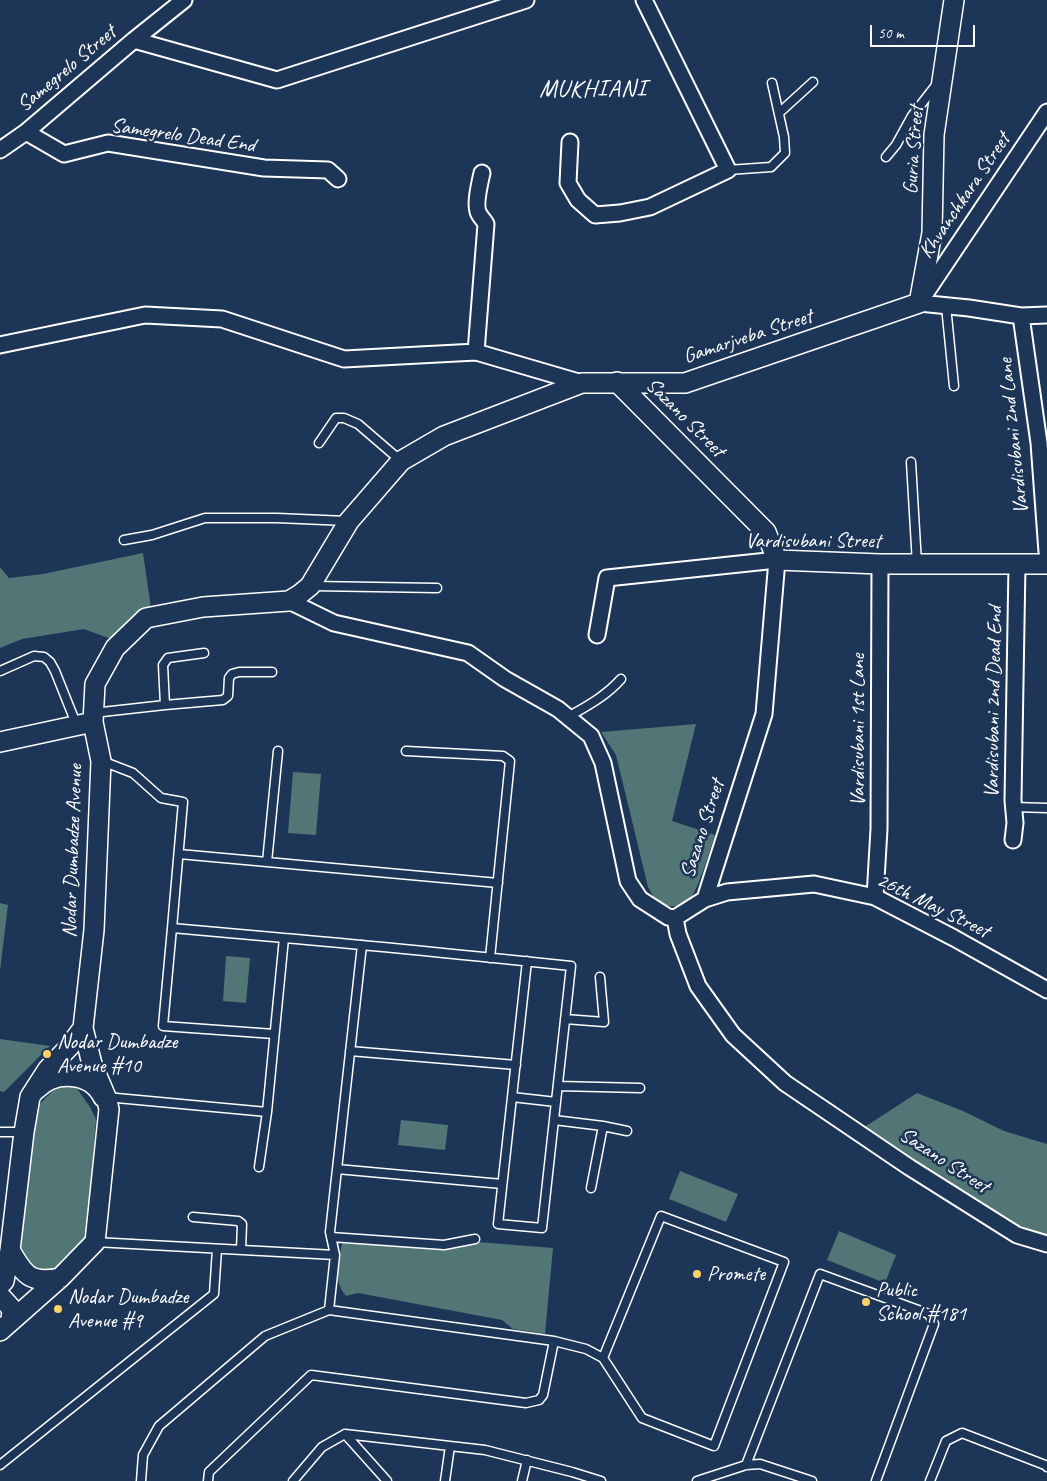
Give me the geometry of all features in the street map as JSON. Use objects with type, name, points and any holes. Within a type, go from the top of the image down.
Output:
[{"type":"street","name":"Samegrelo Street","points":[[0,150],[26,132],[184,0]]},
{"type":"street","points":[[134,40],[277,80],[526,0]]},
{"type":"street","points":[[570,142],[568,183],[578,200],[595,215],[620,213],[650,207],[728,170],[644,0]]},
{"type":"street","name":"Guria Street","points":[[919,303],[932,233],[934,135],[954,0]]},
{"type":"street","name":"Khvanchkara Street","points":[[919,303],[1047,112]]},
{"type":"street","name":"Samegrelo Dead End","points":[[26,132],[64,154],[108,143],[264,168],[328,170],[338,179]]},
{"type":"street","points":[[476,352],[486,224],[478,213],[476,206],[482,173]]},
{"type":"street","points":[[919,303],[1021,316],[1047,315]]},
{"type":"street","name":"Gamarjveba Street","points":[[0,345],[145,315],[222,319],[344,359],[476,352],[582,383],[685,383],[919,303]]},
{"type":"street","name":"Vardisubani 2nd Lane","points":[[1021,316],[1039,443],[1047,552]]},
{"type":"street","name":"Sazano Street","points":[[617,382],[766,532],[776,560],[764,714],[705,899],[675,918],[678,934],[698,986],[733,1035],[784,1083],[910,1167],[1017,1235],[1047,1244]]},
{"type":"street","points":[[289,601],[310,586],[349,521],[401,461],[444,436],[582,383]]},
{"type":"street","name":"Vardisubani Street","points":[[597,635],[607,578],[776,560],[880,564],[1047,564]]},
{"type":"street","name":"Vardisubani 1st Lane","points":[[875,897],[878,828],[880,564]]},
{"type":"street","name":"Vardisubani 2nd Dead End","points":[[1013,840],[1015,823],[1013,807],[1017,565]]},
{"type":"street","points":[[289,601],[334,623],[468,653],[505,679],[558,709],[568,717],[591,736],[603,764],[628,881],[640,899],[668,916],[675,918]]},
{"type":"street","name":"Nodar Dumbadze Avenue","points":[[95,1242],[108,1103],[92,1064],[83,1028],[94,930],[101,761],[88,720],[95,684],[115,648],[146,618],[203,607],[289,601]]},
{"type":"street","points":[[0,742],[88,720]]},
{"type":"street","name":"26th May Street","points":[[705,899],[727,892],[814,884],[875,897],[954,938],[1047,990]]},
{"type":"street","points":[[0,1285],[4,1281],[10,1250],[30,1097],[48,1069],[69,1047],[83,1028]]},
{"type":"street","points":[[30,1097],[44,1082],[63,1076],[83,1079],[100,1091],[108,1103]]},
{"type":"street","points":[[6,1326],[60,1278],[95,1242]]},
{"type":"street","points":[[10,1250],[19,1267],[30,1277],[45,1281],[60,1278]]},
{"type":"street","points":[[0,1298],[12,1309],[6,1326]]},
{"type":"lane","points":[[886,156],[896,144],[912,116],[943,77]]},
{"type":"lane","points":[[779,113],[813,82]]},
{"type":"lane","points":[[728,170],[771,167],[785,153],[784,137],[772,84]]},
{"type":"lane","points":[[946,306],[954,386]]},
{"type":"lane","points":[[319,443],[336,418],[344,418],[358,424],[401,461]]},
{"type":"lane","points":[[911,462],[916,564]]},
{"type":"lane","points":[[124,540],[152,535],[205,518],[349,521]]},
{"type":"lane","points":[[310,586],[437,588]]},
{"type":"lane","points":[[165,705],[163,665],[168,658],[204,652]]},
{"type":"lane","points":[[0,671],[34,656],[44,657],[50,662],[88,720],[165,705],[223,700],[228,696],[232,674],[239,672],[272,672]]},
{"type":"lane","points":[[568,717],[600,699],[621,679]]},
{"type":"lane","points":[[267,862],[278,751]]},
{"type":"lane","points":[[406,751],[503,756],[510,761],[490,958]]},
{"type":"lane","points":[[101,761],[133,773],[160,798],[183,802],[163,1026],[274,1034]]},
{"type":"lane","points":[[1013,807],[1047,808]]},
{"type":"lane","points":[[179,854],[498,883]]},
{"type":"lane","points":[[172,928],[362,945],[527,961],[571,966],[542,1228],[498,1224],[527,961]]},
{"type":"lane","points":[[259,1167],[267,1112],[284,938]]},
{"type":"lane","points":[[329,1310],[335,1255],[330,1232],[362,945]]},
{"type":"lane","points":[[565,1019],[604,1022],[600,977]]},
{"type":"lane","points":[[350,1051],[516,1065]]},
{"type":"lane","points":[[558,1086],[640,1088]]},
{"type":"lane","points":[[512,1097],[556,1102]]},
{"type":"lane","points":[[108,1103],[267,1112]]},
{"type":"lane","points":[[554,1120],[628,1131]]},
{"type":"lane","points":[[591,1188],[603,1126]]},
{"type":"lane","points":[[0,1132],[24,1132]]},
{"type":"lane","points":[[337,1169],[502,1184]]},
{"type":"lane","points":[[140,1481],[143,1455],[159,1426],[265,1336],[329,1310],[554,1341],[586,1349],[603,1358],[642,1418],[714,1446],[784,1262],[661,1216],[603,1358]]},
{"type":"lane","points":[[193,1217],[238,1221],[242,1224],[241,1250]]},
{"type":"lane","points":[[331,1237],[444,1245],[476,1239]]},
{"type":"lane","points":[[95,1242],[335,1255]]},
{"type":"lane","points":[[0,1465],[214,1294],[217,1249]]},
{"type":"lane","points":[[746,1466],[820,1274],[929,1314],[934,1324],[876,1481]]},
{"type":"lane","points":[[208,1481],[209,1472],[311,1375],[526,1403],[539,1400],[542,1395],[554,1341]]},
{"type":"lane","points":[[930,1481],[946,1441],[962,1433],[1047,1467]]},
{"type":"lane","points":[[345,1434],[387,1481]]},
{"type":"lane","points":[[293,1481],[322,1447],[345,1434],[485,1450],[601,1481]]},
{"type":"lane","points":[[445,1481],[450,1446]]},
{"type":"lane","points":[[522,1481],[527,1460]]},
{"type":"lane","points":[[697,1481],[746,1466],[760,1464],[812,1481]]},
{"type":"green space","points":[[143,553],[151,608],[111,639],[84,629],[22,639],[0,648],[0,567],[9,578],[43,574]]},
{"type":"green space","points":[[696,724],[672,821],[715,835],[703,872],[690,900],[682,905],[667,906],[657,903],[648,887],[616,755],[601,732]]},
{"type":"green space","points":[[293,772],[321,774],[316,835],[288,833]]},
{"type":"green space","points":[[0,903],[8,905],[0,971]]},
{"type":"green space","points":[[226,956],[250,958],[246,1003],[223,1001]]},
{"type":"green space","points":[[0,1039],[50,1046],[4,1092],[0,1091]]},
{"type":"green space","points":[[59,1084],[69,1084],[78,1090],[96,1119],[87,1235],[77,1254],[63,1266],[46,1276],[20,1259],[30,1122],[37,1107]]},
{"type":"green space","points":[[917,1093],[963,1111],[1004,1131],[1047,1144],[1047,1238],[1016,1228],[863,1128]]},
{"type":"green space","points":[[401,1120],[448,1125],[445,1150],[398,1145]]},
{"type":"green space","points":[[680,1171],[738,1194],[726,1222],[669,1199]]},
{"type":"green space","points":[[839,1231],[896,1255],[885,1283],[827,1260]]},
{"type":"green space","points":[[478,1242],[553,1248],[545,1334],[513,1329],[502,1320],[358,1293],[346,1296],[339,1283],[338,1264],[342,1243],[442,1249]]},
{"type":"place","name":"Nodar Dumbadze Avenue #10","points":[[47,1054]]},
{"type":"place","name":"Promete","points":[[697,1274]]},
{"type":"place","name":"Public School #181","points":[[866,1302]]},
{"type":"place","name":"Nodar Dumbadze Avenue #9","points":[[58,1309]]},
{"type":"district","name":"MUKHIANI","points":[[593,90]]}]
